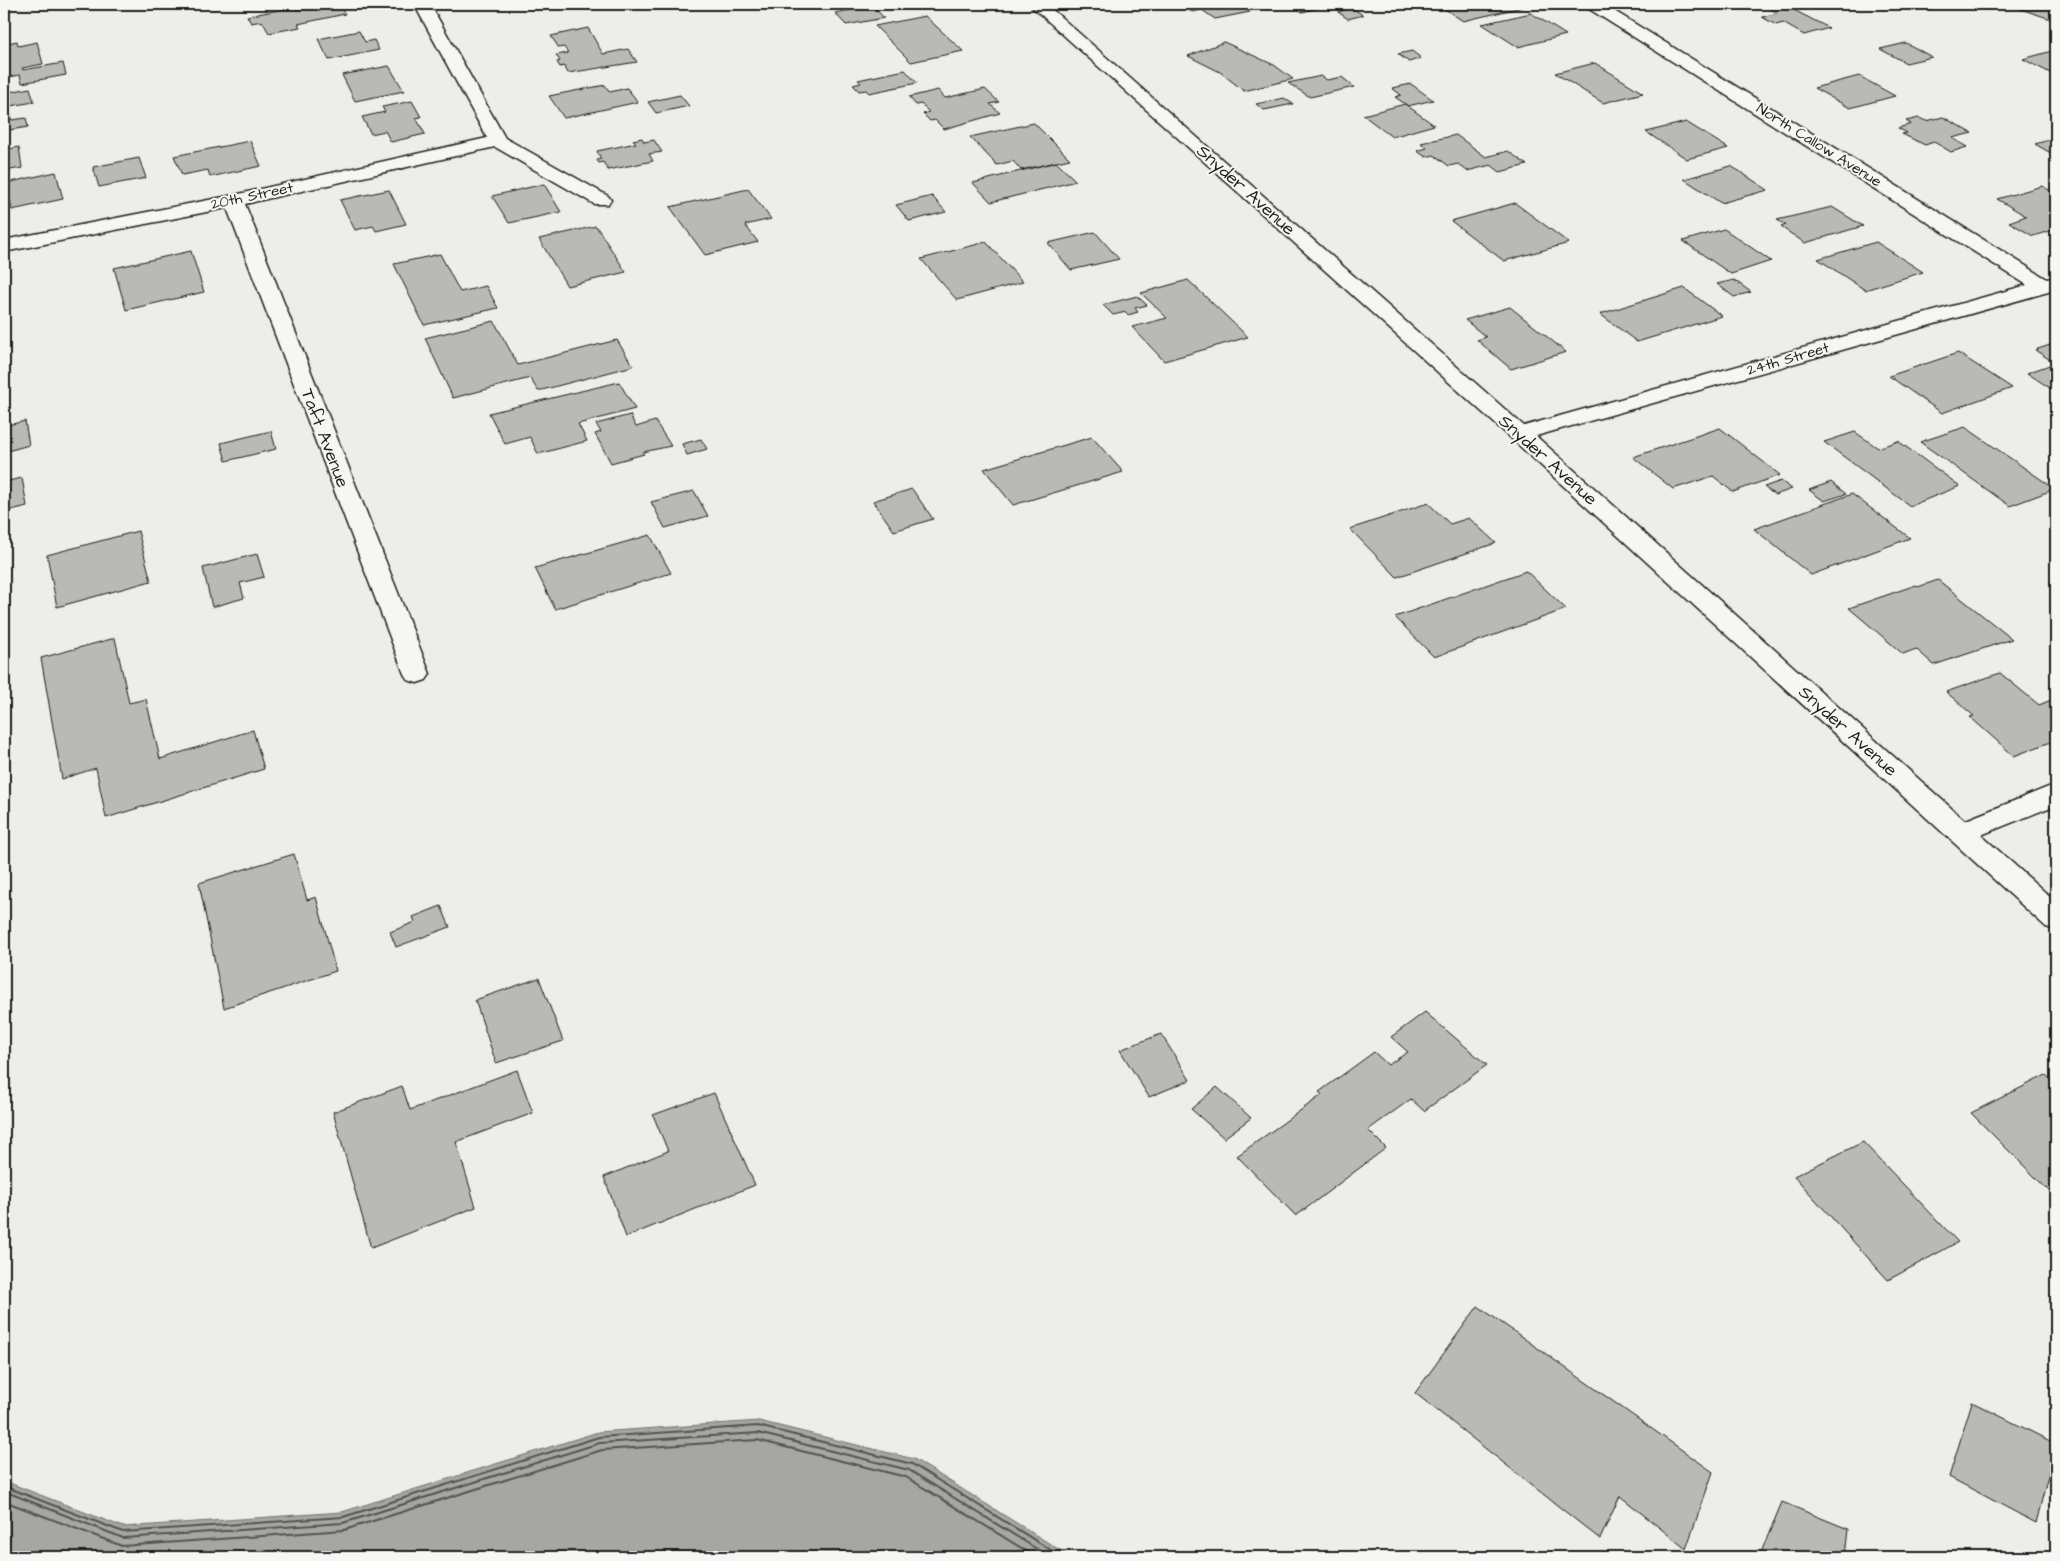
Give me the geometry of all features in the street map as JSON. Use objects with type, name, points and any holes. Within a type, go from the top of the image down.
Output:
[{"type":"street","points":[[422,4],[498,141],[601,200]]},
{"type":"street","name":"Snyder Avenue","points":[[1037,4],[1520,434],[2056,919]]},
{"type":"street","name":"North Callow Avenue","points":[[1592,4],[2050,285]]},
{"type":"street","name":"20th Street","points":[[4,246],[234,201],[498,141]]},
{"type":"street","name":"Taft Avenue","points":[[234,201],[417,674]]},
{"type":"street","name":"24th Street","points":[[1520,434],[2050,285]]},
{"type":"street","points":[[1961,833],[2056,794]]},
{"type":"water","points":[[759,1421],[914,1459],[1071,1557],[4,1557],[4,1476],[12,1484],[123,1527],[342,1512],[598,1432]]},
{"type":"building","points":[[1239,4],[1250,12],[1215,19],[1202,10],[1192,12],[1184,5]]},
{"type":"building","points":[[1292,4],[1312,4],[1318,8],[1302,12]]},
{"type":"building","points":[[1437,4],[1518,4],[1523,7],[1463,21]]},
{"type":"building","points":[[1921,4],[1957,4],[1932,9]]},
{"type":"building","points":[[2005,4],[2056,4],[2056,18],[2054,20]]},
{"type":"building","points":[[1784,5],[1829,28],[1804,35],[1783,23],[1776,25],[1762,17],[1777,13],[1770,8]]},
{"type":"building","points":[[318,6],[319,8],[330,6],[332,9],[340,7],[345,14],[298,24],[300,27],[269,33],[262,21],[251,23],[247,16],[295,7],[297,10]]},
{"type":"building","points":[[873,6],[884,18],[846,25],[835,13]]},
{"type":"building","points":[[1352,8],[1363,15],[1348,19],[1338,12]]},
{"type":"building","points":[[1531,13],[1566,35],[1518,47],[1482,24]]},
{"type":"building","points":[[925,16],[963,51],[911,62],[875,26]]},
{"type":"building","points":[[588,28],[603,54],[628,49],[637,62],[568,73],[564,66],[560,67],[557,62],[560,61],[556,55],[568,53],[564,47],[559,48],[551,36]]},
{"type":"building","points":[[359,31],[365,42],[374,40],[379,50],[329,60],[318,39]]},
{"type":"building","points":[[17,41],[18,46],[37,42],[43,64],[22,68],[23,70],[63,63],[66,75],[22,83],[20,75],[4,78],[4,44]]},
{"type":"building","points":[[1224,42],[1274,65],[1293,79],[1244,91],[1220,72],[1188,56]]},
{"type":"building","points":[[1906,43],[1932,57],[1906,63],[1880,49]]},
{"type":"building","points":[[2056,50],[2056,76],[2023,59]]},
{"type":"building","points":[[1412,51],[1421,58],[1409,62],[1398,54]]},
{"type":"building","points":[[1595,63],[1643,93],[1603,103],[1555,73]]},
{"type":"building","points":[[389,66],[404,91],[355,101],[342,75]]},
{"type":"building","points":[[905,70],[917,83],[869,93],[866,90],[859,91],[853,85],[861,83],[858,80]]},
{"type":"building","points":[[1321,76],[1327,80],[1342,77],[1354,87],[1310,97],[1288,83]]},
{"type":"building","points":[[1859,76],[1895,96],[1850,108],[1814,88]]},
{"type":"building","points":[[1411,84],[1433,100],[1408,106],[1395,97],[1401,95],[1392,88]]},
{"type":"building","points":[[605,85],[610,92],[627,88],[638,102],[564,118],[549,96]]},
{"type":"building","points":[[30,88],[34,102],[4,107],[4,93]]},
{"type":"building","points":[[985,89],[999,102],[990,104],[1000,113],[944,129],[935,120],[930,121],[923,114],[929,112],[921,104],[916,105],[909,97],[938,90],[945,98]]},
{"type":"building","points":[[680,95],[689,106],[656,113],[648,102]]},
{"type":"building","points":[[1284,98],[1293,104],[1264,110],[1256,104]]},
{"type":"building","points":[[412,101],[421,117],[416,118],[425,134],[391,142],[385,131],[371,134],[362,117],[385,112],[382,107]]},
{"type":"building","points":[[1405,104],[1434,125],[1392,137],[1363,115]]},
{"type":"building","points":[[9,107],[12,120],[26,118],[28,127],[4,131],[4,108]]},
{"type":"building","points":[[1943,117],[1972,133],[1952,138],[1967,147],[1951,152],[1934,142],[1925,145],[1902,134],[1907,133],[1898,128],[1911,124],[1906,121],[1919,118],[1926,121]]},
{"type":"building","points":[[1686,122],[1728,148],[1687,159],[1646,132]]},
{"type":"building","points":[[1034,123],[1070,159],[1021,170],[1013,161],[997,165],[970,137]]},
{"type":"building","points":[[1456,135],[1486,157],[1508,151],[1527,165],[1500,172],[1491,165],[1467,171],[1458,164],[1449,166],[1434,155],[1426,157],[1417,151],[1427,148],[1421,143]]},
{"type":"building","points":[[642,138],[644,142],[654,140],[662,152],[649,154],[653,161],[608,170],[603,162],[599,163],[597,160],[601,159],[597,151],[636,143],[633,140]]},
{"type":"building","points":[[2056,138],[2056,156],[2035,144]]},
{"type":"building","points":[[250,141],[261,166],[210,177],[208,170],[182,175],[174,156]]},
{"type":"building","points":[[19,147],[22,168],[4,171],[4,150]]},
{"type":"building","points":[[139,158],[146,178],[99,187],[93,167]]},
{"type":"building","points":[[1056,162],[1076,181],[991,202],[973,183]]},
{"type":"building","points":[[1731,166],[1768,190],[1721,203],[1684,179]]},
{"type":"building","points":[[56,172],[63,199],[12,210],[6,183]]},
{"type":"building","points":[[544,184],[561,212],[509,223],[492,196]]},
{"type":"building","points":[[2042,186],[2056,194],[2056,229],[2033,236],[2009,222],[2026,216],[1997,199]]},
{"type":"building","points":[[748,189],[771,219],[745,225],[758,242],[705,255],[670,207]]},
{"type":"building","points":[[389,190],[406,224],[376,231],[373,226],[355,230],[340,200]]},
{"type":"building","points":[[932,196],[946,212],[909,221],[896,205]]},
{"type":"building","points":[[1515,203],[1569,243],[1504,261],[1451,221]]},
{"type":"building","points":[[1832,207],[1863,226],[1805,243],[1781,227],[1786,225],[1777,220]]},
{"type":"building","points":[[596,226],[626,272],[567,286],[539,239]]},
{"type":"building","points":[[1724,229],[1771,261],[1731,274],[1683,241]]},
{"type":"building","points":[[1095,232],[1119,259],[1071,270],[1048,243]]},
{"type":"building","points":[[986,242],[1023,282],[957,300],[921,259]]},
{"type":"building","points":[[1876,242],[1923,272],[1865,290],[1818,259]]},
{"type":"building","points":[[191,251],[204,292],[126,310],[114,268]]},
{"type":"building","points":[[440,254],[460,292],[486,286],[498,308],[424,325],[394,264]]},
{"type":"building","points":[[1188,280],[1248,337],[1164,361],[1132,327],[1167,318],[1141,293]]},
{"type":"building","points":[[1734,280],[1751,292],[1734,297],[1717,284]]},
{"type":"building","points":[[1684,288],[1722,316],[1637,342],[1600,314]]},
{"type":"building","points":[[1137,296],[1147,305],[1135,308],[1138,312],[1128,315],[1126,312],[1113,315],[1103,305]]},
{"type":"building","points":[[1510,307],[1566,352],[1511,369],[1477,340],[1486,337],[1465,320]]},
{"type":"building","points":[[494,321],[518,365],[617,340],[633,366],[538,391],[530,378],[453,398],[425,338]]},
{"type":"building","points":[[2056,343],[2056,392],[2027,373],[2055,363],[2035,350]]},
{"type":"building","points":[[1958,353],[2012,388],[1942,413],[1889,376]]},
{"type":"building","points":[[619,382],[635,409],[578,424],[587,441],[538,454],[530,437],[505,444],[489,413]]},
{"type":"building","points":[[630,415],[636,427],[655,421],[671,446],[643,452],[644,454],[611,463],[595,434],[601,432],[596,424]]},
{"type":"building","points":[[25,421],[29,445],[4,452],[4,426]]},
{"type":"building","points":[[1965,427],[2055,489],[2010,506],[1920,442]]},
{"type":"building","points":[[1720,428],[1780,475],[1733,492],[1713,476],[1673,489],[1633,457]]},
{"type":"building","points":[[271,431],[276,449],[226,461],[221,443]]},
{"type":"building","points":[[1855,432],[1878,448],[1898,441],[1960,486],[1910,506],[1824,442]]},
{"type":"building","points":[[1092,437],[1123,472],[1013,505],[984,469]]},
{"type":"building","points":[[701,439],[707,449],[687,455],[682,444]]},
{"type":"building","points":[[22,478],[27,506],[4,512],[4,482]]},
{"type":"building","points":[[1781,481],[1792,489],[1775,495],[1764,487]]},
{"type":"building","points":[[1831,482],[1846,494],[1824,501],[1809,490]]},
{"type":"building","points":[[912,489],[933,519],[894,531],[873,501]]},
{"type":"building","points":[[694,491],[708,516],[665,528],[651,502]]},
{"type":"building","points":[[1852,494],[1910,538],[1811,575],[1754,529]]},
{"type":"building","points":[[1428,503],[1450,524],[1469,518],[1496,543],[1397,577],[1350,529]]},
{"type":"building","points":[[138,531],[151,581],[57,607],[47,555]]},
{"type":"building","points":[[650,535],[671,573],[555,609],[535,568]]},
{"type":"building","points":[[257,554],[264,577],[240,583],[244,598],[212,607],[203,568]]},
{"type":"building","points":[[1526,571],[1566,609],[1434,657],[1395,617]]},
{"type":"building","points":[[1938,580],[2012,639],[1934,665],[1916,649],[1903,654],[1849,608],[1916,585],[1918,587]]},
{"type":"building","points":[[115,638],[129,703],[146,699],[160,759],[253,730],[264,769],[106,818],[96,768],[62,779],[41,658]]},
{"type":"building","points":[[2000,673],[2039,705],[2056,698],[2056,740],[2014,756],[1970,717],[1974,716],[1946,692]]},
{"type":"building","points":[[294,854],[307,900],[316,897],[336,971],[224,1008],[199,883]]},
{"type":"building","points":[[441,906],[450,927],[396,947],[390,932],[415,922],[413,917]]},
{"type":"building","points":[[539,978],[563,1041],[496,1063],[475,1000]]},
{"type":"building","points":[[1425,1012],[1487,1065],[1424,1111],[1411,1099],[1368,1130],[1386,1148],[1296,1216],[1237,1156],[1322,1095],[1319,1092],[1374,1052],[1388,1065],[1408,1052],[1391,1037]]},
{"type":"building","points":[[1161,1034],[1190,1080],[1149,1097],[1120,1050]]},
{"type":"building","points":[[517,1070],[533,1113],[456,1142],[476,1207],[371,1248],[333,1112],[402,1086],[410,1110]]},
{"type":"building","points":[[2046,1075],[2056,1085],[2056,1198],[1971,1113]]},
{"type":"building","points":[[1217,1087],[1251,1118],[1224,1138],[1191,1109]]},
{"type":"building","points":[[714,1093],[755,1185],[626,1237],[604,1177],[668,1151],[653,1115]]},
{"type":"building","points":[[1863,1142],[1958,1242],[1888,1280],[1794,1176]]},
{"type":"building","points":[[1478,1306],[1713,1472],[1686,1549],[1620,1496],[1600,1539],[1415,1393]]},
{"type":"building","points":[[1972,1402],[2056,1444],[2036,1523],[1949,1477]]},
{"type":"building","points":[[1782,1502],[1848,1529],[1845,1557],[1759,1557]]}]
